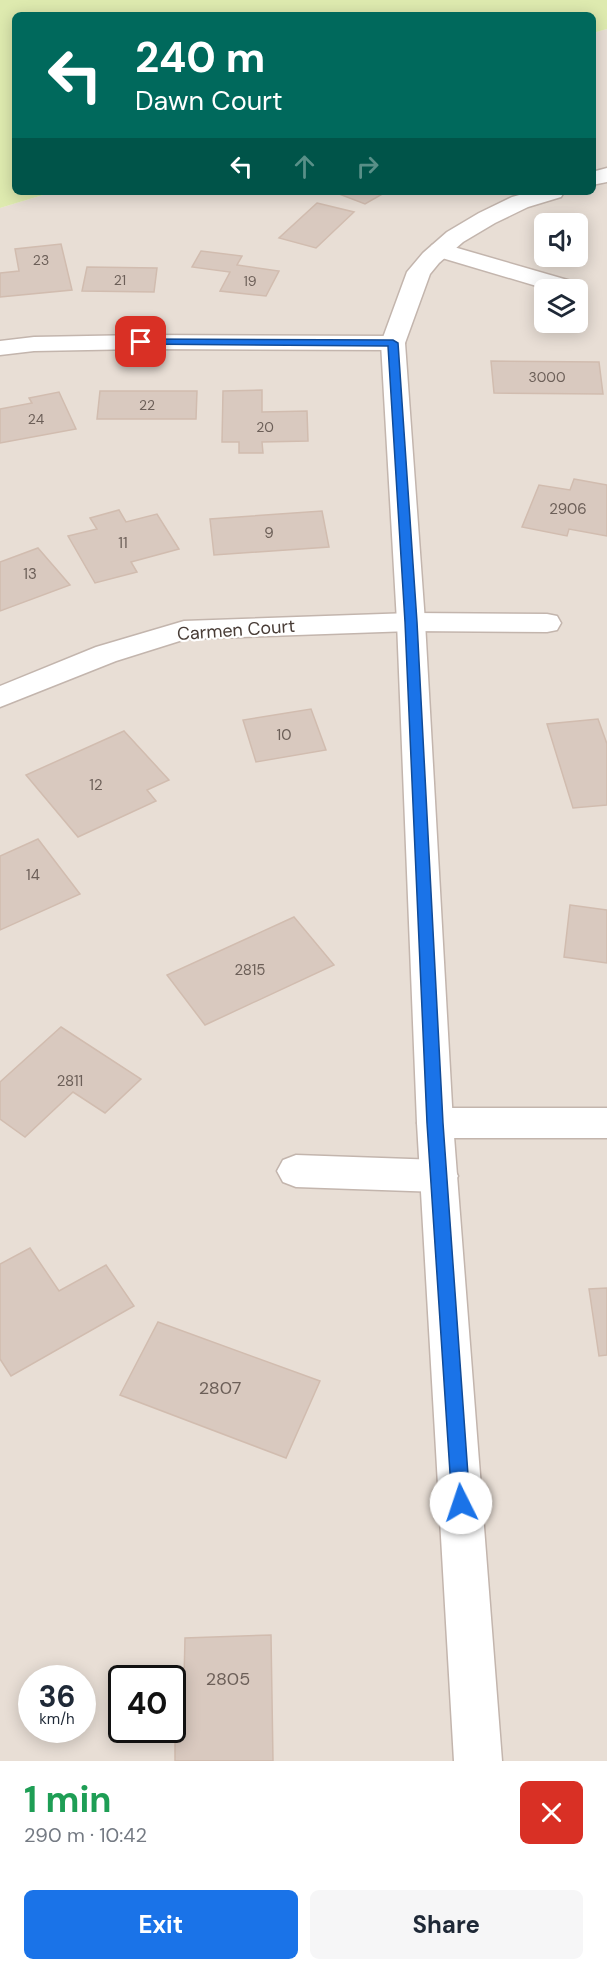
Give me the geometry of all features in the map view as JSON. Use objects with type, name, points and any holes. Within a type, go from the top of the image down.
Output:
[{"type":"street","points":[[478,1761],[435,1123],[411,622],[393,343],[418,272],[440,250],[455,237],[487,218],[520,202],[543,195]]},
{"type":"street","points":[[440,250],[539,279]]},
{"type":"street","points":[[0,348],[34,344],[141,342],[393,343]]},
{"type":"street","name":"Carmen Court","points":[[0,696],[106,654],[184,630],[411,622],[547,623]]},
{"type":"street","points":[[435,1123],[607,1123]]},
{"type":"street","points":[[296,1171],[439,1176]]},
{"type":"shaded area","points":[[607,29],[607,1761],[0,1761],[0,208],[43,195],[596,195],[596,32]]},
{"type":"green space","points":[[0,0],[607,0],[607,29],[596,32],[596,12],[12,12],[12,195],[43,195],[0,208]]},
{"type":"building","points":[[342,195],[381,195],[365,204]]},
{"type":"building","points":[[317,203],[354,212],[316,248],[279,238]]},
{"type":"building","points":[[61,244],[72,290],[0,297],[0,273],[19,271],[15,249]]},
{"type":"building","points":[[201,251],[242,256],[237,265],[279,271],[266,296],[220,291],[230,272],[192,267]]},
{"type":"building","points":[[87,267],[157,268],[154,292],[82,291]]},
{"type":"building","points":[[491,361],[599,362],[603,394],[494,393]]},
{"type":"building","points":[[262,390],[262,412],[307,411],[308,441],[262,442],[263,453],[239,453],[239,442],[222,442],[223,391]]},
{"type":"building","points":[[100,391],[197,391],[196,419],[97,419]]},
{"type":"building","points":[[59,392],[76,429],[0,443],[0,409],[32,403],[29,398]]},
{"type":"building","points":[[574,479],[607,485],[607,536],[569,529],[567,536],[522,527],[539,485],[570,490]]},
{"type":"building","points":[[119,510],[126,522],[157,514],[179,549],[131,562],[137,572],[95,583],[68,536],[97,529],[90,518]]},
{"type":"building","points":[[322,511],[329,547],[214,555],[210,519]]},
{"type":"building","points":[[38,548],[70,585],[0,611],[0,562]]},
{"type":"building","points":[[311,709],[326,750],[256,762],[243,720]]},
{"type":"building","points":[[598,719],[607,744],[607,805],[573,808],[547,724]]},
{"type":"building","points":[[124,731],[169,780],[147,790],[156,801],[78,837],[26,775]]},
{"type":"building","points":[[38,839],[80,894],[0,930],[0,856]]},
{"type":"building","points":[[570,905],[607,910],[607,963],[564,957]]},
{"type":"building","points":[[294,917],[334,965],[205,1025],[167,975]]},
{"type":"building","points":[[61,1027],[141,1079],[105,1113],[73,1092],[25,1137],[0,1119],[0,1082]]},
{"type":"building","points":[[30,1248],[59,1291],[106,1265],[134,1306],[11,1376],[0,1359],[0,1264]]},
{"type":"building","points":[[607,1288],[607,1355],[599,1356],[589,1289]]},
{"type":"building","points":[[158,1322],[320,1381],[286,1458],[120,1395]]},
{"type":"building","points":[[271,1635],[273,1761],[175,1761],[175,1743],[186,1743],[185,1638]]},
{"type":"route","points":[[141,342],[393,343],[411,622],[435,1123],[461,1503]]}]
